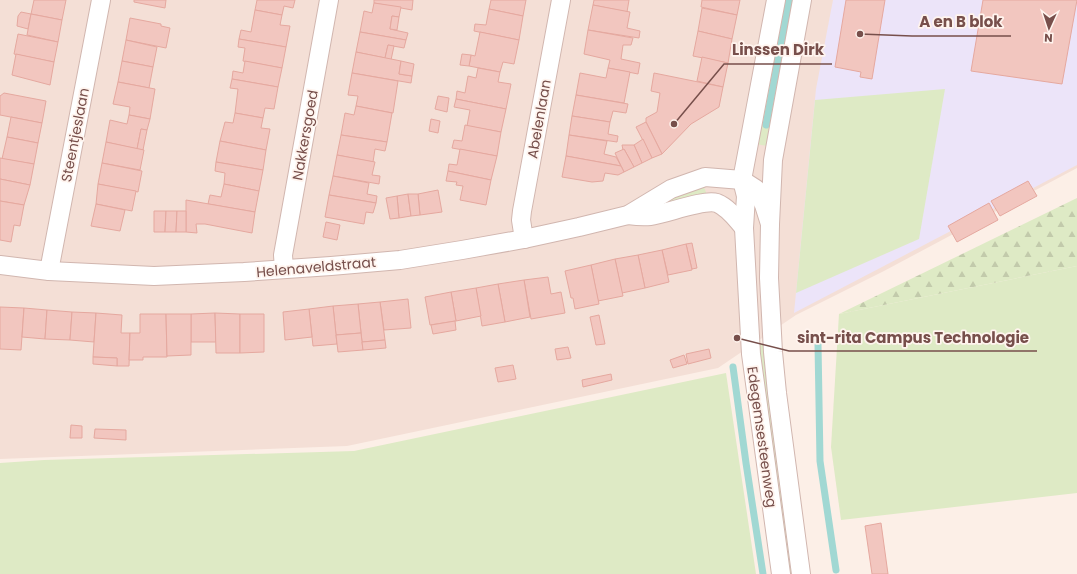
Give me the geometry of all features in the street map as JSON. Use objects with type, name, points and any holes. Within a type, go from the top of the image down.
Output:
[{"type":"street","name":"Steentjeslaan","points":[[49,271],[101,0]]},
{"type":"street","name":"Nakkersgoed","points":[[284,269],[283,255],[329,0]]},
{"type":"street","name":"Abelenlaan","points":[[524,238],[521,220],[522,211],[561,0]]},
{"type":"street","name":"Edegemsesteenweg","points":[[776,0],[742,180],[746,196],[744,228],[751,354],[781,574]]},
{"type":"street","name":"Edegemsesteenweg","points":[[801,574],[777,393],[769,278],[773,160],[802,0]]},
{"type":"street","name":"Helenaveldstraat","points":[[0,265],[49,271],[154,276],[336,266],[400,260],[579,228],[628,215],[671,189],[705,177],[742,180]]},
{"type":"street","name":"Edegemsesteenweg","points":[[742,180],[756,190],[764,205],[770,224]]},
{"type":"street","name":"Helenaveldstraat","points":[[628,215],[648,217],[698,204],[713,202],[732,213],[744,228]]},
{"type":"street","points":[[749,317],[771,313]]},
{"type":"shaded area","points":[[0,0],[1077,0],[1077,168],[884,271],[796,315],[718,368],[347,446],[0,459]]},
{"type":"shaded area","points":[[833,0],[1077,0],[1077,165],[794,313],[816,89]]},
{"type":"green space","points":[[782,0],[795,0],[767,146],[756,144]]},
{"type":"green space","points":[[945,89],[919,239],[796,293],[815,100]]},
{"type":"green space","points":[[703,185],[708,197],[667,205],[667,199]]},
{"type":"green space","points":[[1077,198],[1077,266],[839,314]]},
{"type":"green space","points":[[1077,266],[1077,493],[841,520],[831,447],[839,314]]},
{"type":"green space","points":[[756,344],[766,344],[796,574],[786,574]]},
{"type":"green space","points":[[726,373],[756,574],[0,574],[0,463],[44,460],[354,451]]},
{"type":"building","points":[[34,0],[66,0],[62,20],[31,14]]},
{"type":"building","points":[[134,0],[166,0],[165,8],[134,2]]},
{"type":"building","points":[[257,0],[295,0],[293,8],[284,6],[282,15],[255,10]]},
{"type":"building","points":[[374,0],[413,0],[412,10],[374,3]]},
{"type":"building","points":[[491,0],[526,0],[523,16],[489,9]]},
{"type":"building","points":[[594,0],[629,0],[627,12],[593,5]]},
{"type":"building","points":[[702,0],[740,0],[737,15],[701,7]]},
{"type":"building","points":[[846,0],[885,0],[872,79],[860,77],[861,72],[835,67]]},
{"type":"building","points":[[983,0],[1077,0],[1062,84],[971,71]]},
{"type":"building","points":[[374,3],[401,7],[399,17],[392,16],[390,29],[408,33],[406,40],[360,32],[364,11],[372,13]]},
{"type":"building","points":[[593,5],[630,12],[627,28],[640,31],[639,38],[588,30]]},
{"type":"building","points":[[702,8],[737,15],[732,39],[698,31]]},
{"type":"building","points":[[489,9],[523,16],[519,40],[474,31],[475,24],[486,25]]},
{"type":"building","points":[[255,10],[282,15],[280,25],[290,26],[286,47],[239,39],[241,30],[251,32]]},
{"type":"building","points":[[21,12],[31,14],[28,29],[17,26],[18,16]]},
{"type":"building","points":[[31,14],[62,20],[58,42],[27,35]]},
{"type":"building","points":[[392,16],[399,17],[397,30],[390,29]]},
{"type":"building","points":[[130,18],[161,24],[161,26],[170,28],[166,48],[126,40]]},
{"type":"building","points":[[588,30],[633,38],[631,45],[623,45],[621,59],[640,63],[638,74],[608,68],[610,60],[584,54]]},
{"type":"building","points":[[698,31],[732,39],[728,63],[693,56]]},
{"type":"building","points":[[360,32],[406,40],[404,48],[388,45],[385,58],[356,52]]},
{"type":"building","points":[[480,32],[519,40],[514,64],[503,62],[500,72],[469,66],[471,55],[475,56]]},
{"type":"building","points":[[18,34],[58,42],[54,62],[14,54]]},
{"type":"building","points":[[239,39],[286,47],[282,68],[243,61],[245,48],[238,47]]},
{"type":"building","points":[[126,40],[157,47],[153,67],[122,61]]},
{"type":"building","points":[[388,45],[394,46],[391,60],[385,58]]},
{"type":"building","points":[[356,52],[401,61],[399,74],[412,76],[411,83],[352,73]]},
{"type":"building","points":[[16,54],[54,62],[50,85],[12,75]]},
{"type":"building","points":[[462,54],[471,55],[469,66],[460,65]]},
{"type":"building","points":[[702,57],[728,63],[723,87],[697,81]]},
{"type":"building","points":[[122,61],[153,67],[149,88],[118,82]]},
{"type":"building","points":[[245,61],[282,68],[278,87],[232,79],[233,71],[243,73]]},
{"type":"building","points":[[401,61],[414,64],[412,76],[399,74]]},
{"type":"building","points":[[478,68],[500,72],[498,82],[511,84],[506,109],[456,99],[457,91],[465,93],[468,76],[476,78]]},
{"type":"building","points":[[608,68],[630,72],[624,103],[576,95],[580,73],[606,78]]},
{"type":"building","points":[[352,73],[398,81],[393,113],[356,106],[358,96],[348,95]]},
{"type":"building","points":[[654,73],[723,87],[719,107],[691,124],[662,154],[646,122],[646,118],[657,112],[660,93],[651,91]]},
{"type":"building","points":[[232,79],[278,87],[274,109],[265,108],[263,118],[235,113],[238,89],[230,88]]},
{"type":"building","points":[[118,82],[155,89],[150,119],[129,115],[130,107],[113,104]]},
{"type":"building","points":[[4,93],[46,101],[42,123],[0,115],[0,96]]},
{"type":"building","points":[[576,95],[628,104],[626,113],[613,111],[610,122],[572,116]]},
{"type":"building","points":[[438,96],[449,98],[447,112],[435,109]]},
{"type":"building","points":[[456,99],[506,109],[501,132],[467,126],[470,110],[454,107]]},
{"type":"building","points":[[356,106],[392,113],[387,142],[341,135],[345,113],[354,115]]},
{"type":"building","points":[[235,113],[263,118],[261,128],[270,129],[266,150],[220,141],[225,122],[233,123]]},
{"type":"building","points":[[129,115],[150,119],[147,130],[141,129],[137,149],[106,142],[110,120],[127,124]]},
{"type":"building","points":[[572,116],[610,122],[608,134],[618,136],[617,142],[569,135]]},
{"type":"building","points":[[11,117],[42,123],[38,143],[7,137]]},
{"type":"building","points":[[431,119],[440,121],[438,133],[429,131]]},
{"type":"building","points":[[646,122],[662,154],[652,158],[636,127]]},
{"type":"building","points":[[465,125],[501,132],[497,156],[452,148],[454,140],[462,141]]},
{"type":"building","points":[[141,129],[147,130],[143,150],[137,149]]},
{"type":"building","points":[[341,135],[387,142],[385,151],[375,149],[373,162],[337,155]]},
{"type":"building","points":[[569,135],[607,141],[604,154],[616,157],[621,166],[566,156]]},
{"type":"building","points":[[7,137],[38,143],[34,164],[2,159]]},
{"type":"building","points":[[643,139],[652,158],[642,163],[634,145]]},
{"type":"building","points":[[220,141],[266,150],[263,170],[216,162]]},
{"type":"building","points":[[106,142],[144,150],[140,170],[102,163]]},
{"type":"building","points":[[622,145],[634,145],[642,163],[634,167],[624,149],[623,150]]},
{"type":"building","points":[[460,149],[497,156],[491,180],[448,171],[449,164],[457,165]]},
{"type":"building","points":[[624,149],[634,167],[624,172],[615,153]]},
{"type":"building","points":[[337,155],[375,162],[372,175],[380,176],[379,184],[333,176]]},
{"type":"building","points":[[566,156],[621,166],[624,172],[618,175],[605,173],[603,181],[592,182],[562,177]]},
{"type":"building","points":[[0,158],[34,164],[30,185],[0,179]]},
{"type":"building","points":[[216,162],[263,170],[259,191],[224,184],[225,173],[215,171]]},
{"type":"building","points":[[102,163],[142,171],[138,192],[98,184]]},
{"type":"building","points":[[448,171],[491,180],[486,205],[460,200],[463,186],[456,185],[457,182],[446,181]]},
{"type":"building","points":[[333,176],[369,183],[367,194],[377,196],[376,203],[329,195]]},
{"type":"building","points":[[0,179],[30,185],[24,205],[0,201]]},
{"type":"building","points":[[1028,181],[1037,196],[1000,216],[991,201]]},
{"type":"building","points":[[98,184],[136,191],[132,211],[96,204]]},
{"type":"building","points":[[224,184],[259,191],[255,212],[208,204],[210,195],[221,197]]},
{"type":"building","points":[[438,190],[442,212],[420,215],[418,194]]},
{"type":"building","points":[[408,194],[411,216],[399,218],[397,196]]},
{"type":"building","points":[[408,194],[418,194],[420,215],[411,216]]},
{"type":"building","points":[[329,195],[376,203],[373,213],[366,212],[364,224],[325,217]]},
{"type":"building","points":[[397,196],[399,218],[390,219],[386,198]]},
{"type":"building","points":[[186,200],[255,212],[252,233],[205,224],[196,224],[197,233],[186,232]]},
{"type":"building","points":[[0,201],[24,205],[20,226],[14,225],[11,242],[0,240]]},
{"type":"building","points":[[989,203],[998,220],[957,242],[948,226]]},
{"type":"building","points":[[96,204],[125,210],[120,231],[91,226]]},
{"type":"building","points":[[154,211],[166,211],[165,232],[154,232]]},
{"type":"building","points":[[166,211],[177,211],[176,232],[165,232]]},
{"type":"building","points":[[177,211],[186,211],[186,232],[176,232]]},
{"type":"building","points":[[326,222],[340,225],[337,240],[323,237]]},
{"type":"building","points":[[692,243],[697,268],[692,269],[686,244]]},
{"type":"building","points":[[686,244],[692,270],[668,275],[662,250]]},
{"type":"building","points":[[662,250],[669,282],[645,288],[638,255]]},
{"type":"building","points":[[638,255],[645,288],[622,293],[615,259]]},
{"type":"building","points":[[615,259],[623,296],[598,301],[591,265]]},
{"type":"building","points":[[591,265],[599,304],[575,309],[565,271]]},
{"type":"building","points":[[548,277],[551,294],[561,292],[565,313],[531,319],[524,280]]},
{"type":"building","points":[[524,280],[530,317],[505,322],[498,284]]},
{"type":"building","points":[[498,284],[505,322],[482,326],[476,288]]},
{"type":"building","points":[[476,288],[481,316],[456,321],[451,292]]},
{"type":"building","points":[[451,292],[456,321],[430,325],[425,297]]},
{"type":"building","points":[[408,299],[411,328],[384,330],[380,302]]},
{"type":"building","points":[[380,302],[385,340],[362,342],[358,304]]},
{"type":"building","points":[[358,304],[361,333],[336,335],[333,306]]},
{"type":"building","points":[[333,306],[337,344],[313,346],[309,309]]},
{"type":"building","points":[[0,307],[24,308],[21,350],[0,349]]},
{"type":"building","points":[[24,308],[47,310],[45,339],[22,337]]},
{"type":"building","points":[[309,309],[312,337],[285,340],[283,312]]},
{"type":"building","points":[[47,310],[72,312],[70,340],[45,339]]},
{"type":"building","points":[[72,312],[96,313],[94,342],[70,340]]},
{"type":"building","points":[[96,313],[122,315],[121,333],[130,333],[129,366],[117,366],[117,358],[93,357]]},
{"type":"building","points":[[215,313],[216,342],[191,342],[191,314]]},
{"type":"building","points":[[215,313],[240,314],[240,353],[216,353]]},
{"type":"building","points":[[140,314],[166,314],[167,357],[143,357],[143,360],[129,360],[130,333],[140,333]]},
{"type":"building","points":[[166,314],[191,314],[191,355],[167,356]]},
{"type":"building","points":[[240,314],[264,314],[264,352],[240,353]]},
{"type":"building","points":[[599,315],[605,344],[596,345],[590,317]]},
{"type":"building","points":[[455,321],[456,330],[433,334],[431,325]]},
{"type":"building","points":[[361,333],[363,350],[338,352],[336,335]]},
{"type":"building","points":[[385,340],[386,348],[363,350],[362,342]]},
{"type":"building","points":[[568,347],[571,358],[557,360],[555,349]]},
{"type":"building","points":[[709,349],[711,358],[688,364],[686,354]]},
{"type":"building","points":[[684,355],[687,364],[673,368],[670,360]]},
{"type":"building","points":[[93,357],[117,358],[117,366],[93,364]]},
{"type":"building","points":[[513,365],[516,379],[498,382],[495,368]]},
{"type":"building","points":[[611,374],[612,380],[583,387],[582,380]]},
{"type":"building","points":[[71,425],[82,426],[82,438],[70,438]]},
{"type":"building","points":[[95,429],[126,430],[126,440],[94,438]]},
{"type":"building","points":[[881,523],[888,574],[872,574],[865,526]]},
{"type":"waterway","points":[[766,125],[789,0]]},
{"type":"waterway","points":[[818,344],[820,461],[836,570]]},
{"type":"waterway","points":[[733,367],[763,574]]},
{"type":"place","name":"A en B blok","points":[[860,34]]},
{"type":"place","name":"Linssen Dirk","points":[[674,124]]},
{"type":"place","name":"sint-rita Campus Technologie","points":[[737,338]]}]
